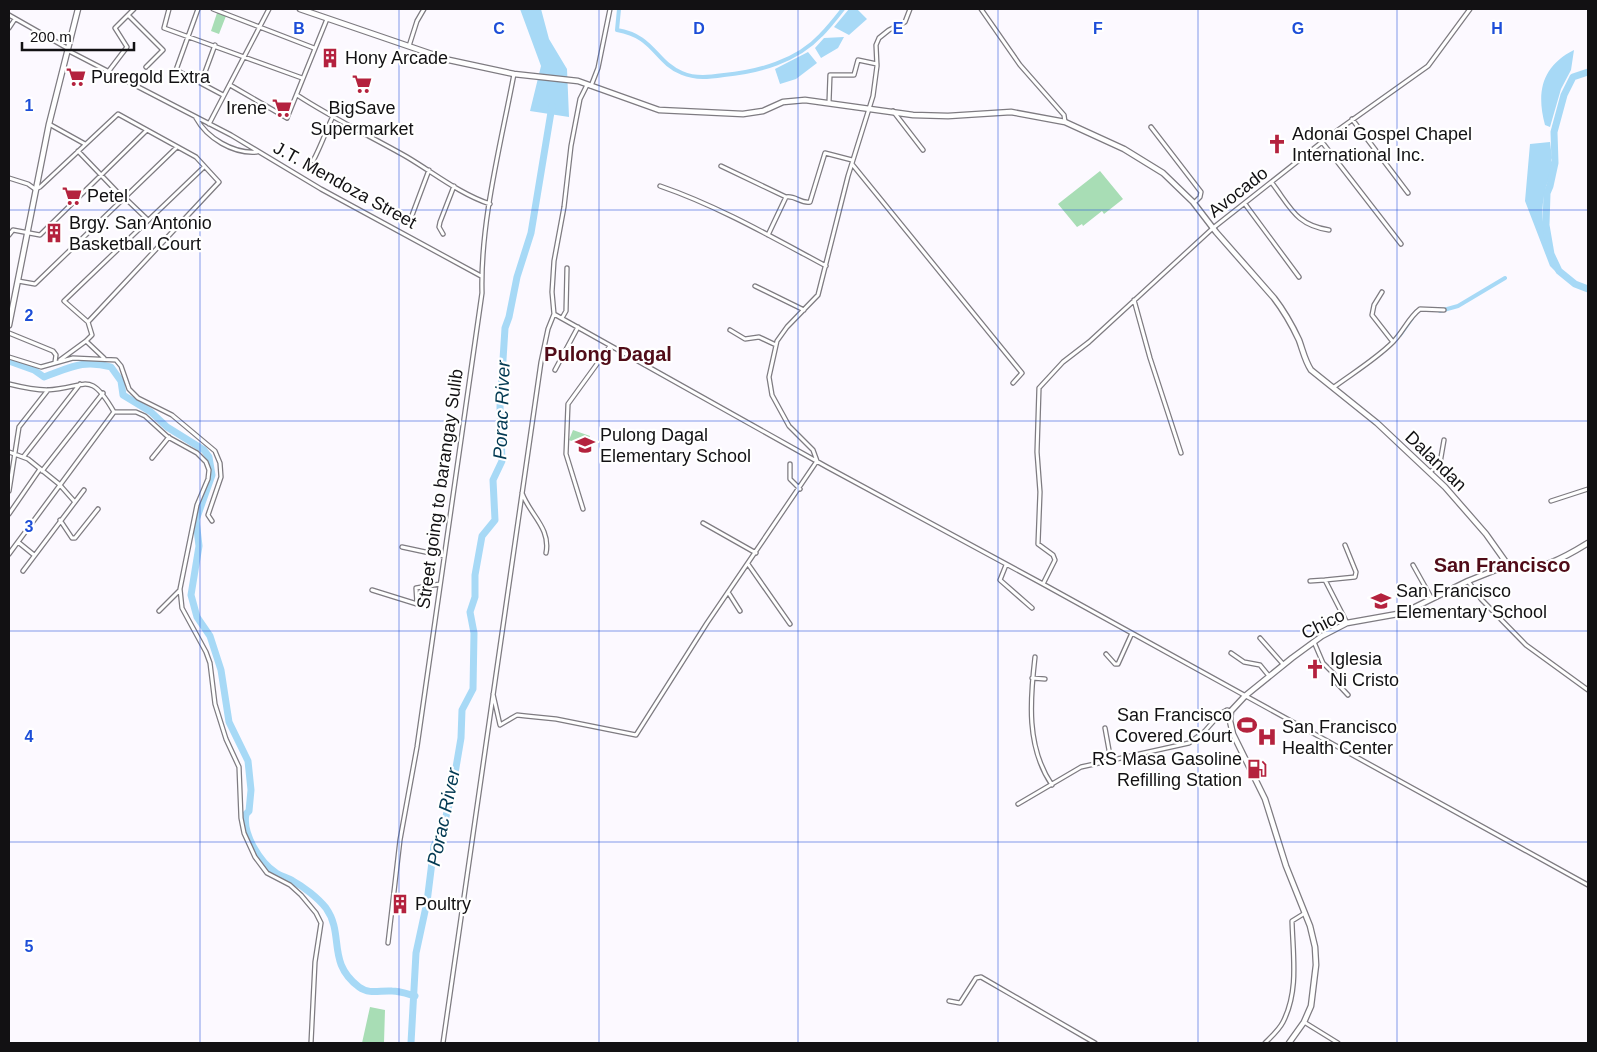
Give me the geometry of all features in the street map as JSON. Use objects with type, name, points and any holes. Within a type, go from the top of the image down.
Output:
[{"type":"street","points":[[9,325],[49,124],[78,9]]},
{"type":"street","points":[[108,72],[127,47],[115,28],[134,9]]},
{"type":"street","points":[[169,9],[164,28],[188,35],[302,78]]},
{"type":"street","points":[[198,9],[176,70],[223,95]]},
{"type":"street","points":[[213,9],[314,48]]},
{"type":"street","points":[[209,124],[269,9]]},
{"type":"street","name":"Dalandan","points":[[300,9],[449,60],[514,74],[575,80],[659,110],[689,113],[743,114],[763,111],[783,102],[805,100],[869,107],[913,115],[948,116],[1011,112],[1065,122],[1145,160],[1164,173],[1194,203],[1213,228],[1258,277],[1283,310],[1299,342],[1304,360],[1311,370],[1334,387],[1430,472],[1469,513],[1508,565]]},
{"type":"street","points":[[409,46],[417,21],[424,9]]},
{"type":"street","points":[[443,1043],[541,362],[548,329],[554,314],[552,292],[554,261],[564,207],[571,146],[580,99],[598,68],[610,9]]},
{"type":"street","points":[[817,462],[813,450],[793,432],[772,395],[769,377],[776,345],[787,327],[818,295],[852,162],[875,83],[876,45],[879,38],[889,30],[906,22],[910,9]]},
{"type":"street","points":[[981,9],[1020,65],[1064,115],[1065,122]]},
{"type":"street","name":"Avocado","points":[[1043,584],[1055,560],[1053,555],[1038,544],[1040,492],[1037,452],[1038,389],[1062,362],[1089,342],[1213,228],[1352,119],[1428,66],[1470,9]]},
{"type":"street","name":"J.T. Mendoza Street","points":[[9,15],[108,72],[209,124],[481,276]]},
{"type":"street","points":[[128,15],[163,50],[146,67]]},
{"type":"street","points":[[9,28],[15,19]]},
{"type":"street","points":[[230,85],[288,118],[302,78],[327,19]]},
{"type":"street","points":[[201,83],[215,45]]},
{"type":"street","points":[[829,102],[830,75],[854,75],[858,60],[877,64]]},
{"type":"street","name":"Street going to barangay Sulib","points":[[388,943],[400,840],[423,705],[482,293],[481,276],[490,204],[514,74]]},
{"type":"street","points":[[297,95],[360,134],[490,204]]},
{"type":"street","points":[[893,111],[923,150]]},
{"type":"street","points":[[35,189],[40,187],[118,114],[196,157],[219,182],[88,322]]},
{"type":"street","points":[[313,161],[322,146],[324,136],[333,116]]},
{"type":"street","points":[[195,118],[201,128],[214,140],[248,152],[257,152]]},
{"type":"street","points":[[1352,119],[1408,193]]},
{"type":"street","points":[[49,124],[85,144]]},
{"type":"street","points":[[1151,127],[1201,192],[1200,197],[1194,203]]},
{"type":"street","points":[[9,234],[13,230],[26,234],[40,235],[147,130]]},
{"type":"street","points":[[1322,142],[1401,244]]},
{"type":"street","points":[[17,281],[35,284],[177,147]]},
{"type":"street","points":[[78,152],[148,220]]},
{"type":"street","points":[[721,166],[786,197],[792,196],[806,203],[810,202],[825,153],[852,162],[1022,373],[1013,383]]},
{"type":"street","points":[[57,361],[86,342],[92,335],[88,322],[64,301],[204,166]]},
{"type":"street","points":[[411,218],[429,170]]},
{"type":"street","points":[[9,178],[28,184],[35,189]]},
{"type":"street","points":[[1272,183],[1302,222],[1311,228],[1328,230]]},
{"type":"street","points":[[443,234],[439,227],[440,222],[454,186]]},
{"type":"street","points":[[660,186],[689,196],[826,266]]},
{"type":"street","points":[[768,235],[786,197]]},
{"type":"street","points":[[1245,204],[1299,277]]},
{"type":"street","points":[[562,318],[566,311],[567,268]]},
{"type":"street","points":[[755,286],[804,310]]},
{"type":"street","points":[[1382,292],[1374,305],[1372,316],[1393,342]]},
{"type":"street","points":[[1134,300],[1150,358],[1181,453]]},
{"type":"street","points":[[1334,387],[1393,342],[1406,327],[1413,314],[1420,309],[1444,310]]},
{"type":"street","points":[[554,314],[817,462],[1043,584],[1588,885]]},
{"type":"street","points":[[555,370],[578,327]]},
{"type":"street","points":[[730,330],[745,338],[759,337],[776,345]]},
{"type":"street","points":[[9,333],[54,351],[57,361]]},
{"type":"street","points":[[86,342],[104,358]]},
{"type":"street","points":[[583,509],[566,454],[566,410],[571,398],[610,346]]},
{"type":"street","points":[[9,357],[41,367],[57,361],[82,357],[116,360],[121,366],[129,389],[138,398],[172,415],[215,451],[220,463],[221,477],[208,515],[212,521]]},
{"type":"street","points":[[9,384],[48,390],[80,384],[92,385],[103,393],[114,412]]},
{"type":"street","points":[[24,456],[80,384]]},
{"type":"street","points":[[9,491],[21,424],[48,390]]},
{"type":"street","points":[[9,514],[41,470],[103,393]]},
{"type":"street","points":[[114,412],[141,414],[169,438],[197,453],[206,462],[209,470],[208,479],[197,505],[180,589],[182,608],[210,663],[212,692],[226,739],[239,767],[241,818],[244,833],[255,857],[267,872],[290,885],[301,895],[316,913],[321,923],[315,962],[311,1043]]},
{"type":"street","points":[[9,554],[114,412]]},
{"type":"street","points":[[152,458],[169,438]]},
{"type":"street","points":[[1430,472],[1440,463],[1444,440]]},
{"type":"street","points":[[9,452],[24,456],[59,484],[74,501]]},
{"type":"street","points":[[493,694],[500,725],[517,715],[562,720],[636,735],[728,592],[817,462]]},
{"type":"street","points":[[790,464],[790,479],[800,489]]},
{"type":"street","points":[[1551,502],[1588,489]]},
{"type":"street","points":[[23,571],[84,490]]},
{"type":"street","points":[[522,493],[527,506],[546,534],[546,553]]},
{"type":"street","points":[[60,520],[72,538],[75,538],[98,509]]},
{"type":"street","points":[[703,523],[756,553]]},
{"type":"street","points":[[18,542],[34,555]]},
{"type":"street","points":[[1508,565],[1520,568],[1547,563],[1570,555],[1588,543]]},
{"type":"street","points":[[1310,581],[1355,577],[1356,572],[1345,544]]},
{"type":"street","points":[[402,547],[444,556]]},
{"type":"street","points":[[748,564],[790,624]]},
{"type":"street","points":[[1006,565],[1000,580],[1032,608]]},
{"type":"street","points":[[1413,565],[1432,599]]},
{"type":"street","name":"Chico","points":[[1231,711],[1245,696],[1283,664],[1314,641],[1347,623],[1403,613],[1468,581],[1508,565]]},
{"type":"street","points":[[1325,580],[1347,623]]},
{"type":"street","points":[[1468,581],[1481,599],[1526,645],[1588,690]]},
{"type":"street","points":[[372,590],[416,604],[416,588],[440,584]]},
{"type":"street","points":[[159,611],[180,589]]},
{"type":"street","points":[[728,592],[740,611]]},
{"type":"street","points":[[1106,654],[1115,664],[1118,664],[1132,633]]},
{"type":"street","points":[[1260,638],[1283,664]]},
{"type":"street","points":[[1314,641],[1323,664],[1334,674],[1335,681],[1348,695]]},
{"type":"street","points":[[1231,653],[1244,662],[1260,665],[1269,676]]},
{"type":"street","points":[[1035,657],[1030,711],[1033,734],[1038,759],[1052,785]]},
{"type":"street","points":[[1032,678],[1045,679]]},
{"type":"street","points":[[1018,804],[1081,767],[1188,743],[1204,732],[1220,714],[1226,710],[1231,711],[1230,721],[1233,734],[1265,799],[1291,880],[1306,913],[1313,940],[1316,964],[1314,995],[1304,1022],[1289,1043]]},
{"type":"street","points":[[1105,728],[1111,761]]},
{"type":"street","points":[[1265,1043],[1280,1026],[1290,1005],[1294,991],[1292,921],[1306,913]]},
{"type":"street","points":[[949,1000],[960,1003],[977,977],[981,977],[1095,1043]]},
{"type":"street","points":[[1304,1022],[1338,1043]]},
{"type":"green space","points":[[217,13],[226,16],[219,34],[211,31]]},
{"type":"green space","points":[[1100,171],[1123,199],[1104,214],[1102,211],[1083,226],[1082,224],[1077,227],[1058,204]]},
{"type":"green space","points":[[573,430],[590,436],[586,447],[569,440]]},
{"type":"green space","points":[[370,1007],[385,1010],[384,1043],[362,1043]]},
{"type":"water","points":[[520,9],[541,9],[549,39],[567,69],[569,117],[530,111],[541,66]]},
{"type":"water","points":[[849,9],[857,9],[867,19],[849,35],[834,27]]},
{"type":"water","points":[[844,37],[838,48],[821,58],[815,48],[824,38]]},
{"type":"water","points":[[1574,50],[1571,70],[1561,89],[1550,127],[1545,125],[1542,113],[1541,102],[1544,81],[1548,72],[1555,64],[1563,56]]},
{"type":"water","points":[[808,52],[817,63],[796,79],[780,84],[775,69]]},
{"type":"water","points":[[1550,142],[1551,160],[1554,166],[1545,192],[1543,225],[1547,245],[1558,272],[1550,266],[1525,201],[1530,144]]},
{"type":"waterway","points":[[619,9],[617,30],[629,33],[647,43],[666,62],[682,73],[703,77],[750,71],[776,64],[789,58],[811,44],[827,29],[843,9]]},
{"type":"waterway","points":[[1588,72],[1573,77],[1564,95],[1554,132],[1555,163],[1547,193],[1546,225],[1551,254],[1559,271],[1575,284],[1588,289]]},
{"type":"waterway","name":"Porac River","points":[[411,1043],[416,953],[427,902],[434,846],[444,824],[451,797],[461,738],[462,710],[473,689],[474,633],[470,612],[475,597],[475,575],[482,536],[495,520],[493,480],[502,461],[500,407],[505,328],[517,277],[531,233],[552,106]]},
{"type":"waterway","points":[[1440,311],[1458,306],[1505,278]]},
{"type":"waterway","points":[[1400,335],[1412,318]]},
{"type":"waterway","points":[[9,361],[34,370],[44,377],[84,364],[111,367],[121,381],[123,395],[151,412],[167,427],[204,450],[209,457],[212,475],[196,520],[199,546],[191,595],[197,617],[210,636],[221,670],[229,722],[248,761],[251,790],[249,811],[246,814],[245,822],[253,847],[270,868],[302,886],[326,908],[335,928],[339,958],[349,978],[367,991],[395,991],[415,996]]},
{"type":"place","name":"Hony Arcade","points":[[330,58]]},
{"type":"place","name":"Puregold Extra","points":[[76,77]]},
{"type":"place","name":"BigSave Supermarket","points":[[362,84]]},
{"type":"place","name":"Irene","points":[[282,108]]},
{"type":"place","name":"Adonai Gospel Chapel International Inc.","points":[[1277,144]]},
{"type":"place","name":"Petel","points":[[72,196]]},
{"type":"place","name":"Brgy. San Antonio Basketball Court","points":[[54,233]]},
{"type":"place","name":"Pulong Dagal Elementary School","points":[[585,445]]},
{"type":"place","name":"San Francisco Elementary School","points":[[1381,601]]},
{"type":"place","name":"Iglesia Ni Cristo","points":[[1315,669]]},
{"type":"place","name":"San Francisco Covered Court","points":[[1247,725]]},
{"type":"place","name":"San Francisco Health Center","points":[[1267,737]]},
{"type":"place","name":"RS Masa Gasoline Refilling Station","points":[[1257,769]]},
{"type":"place","name":"Poultry","points":[[400,904]]},
{"type":"district","name":"Pulong Dagal","points":[[608,354]]},
{"type":"district","name":"San Francisco","points":[[1502,565]]}]
